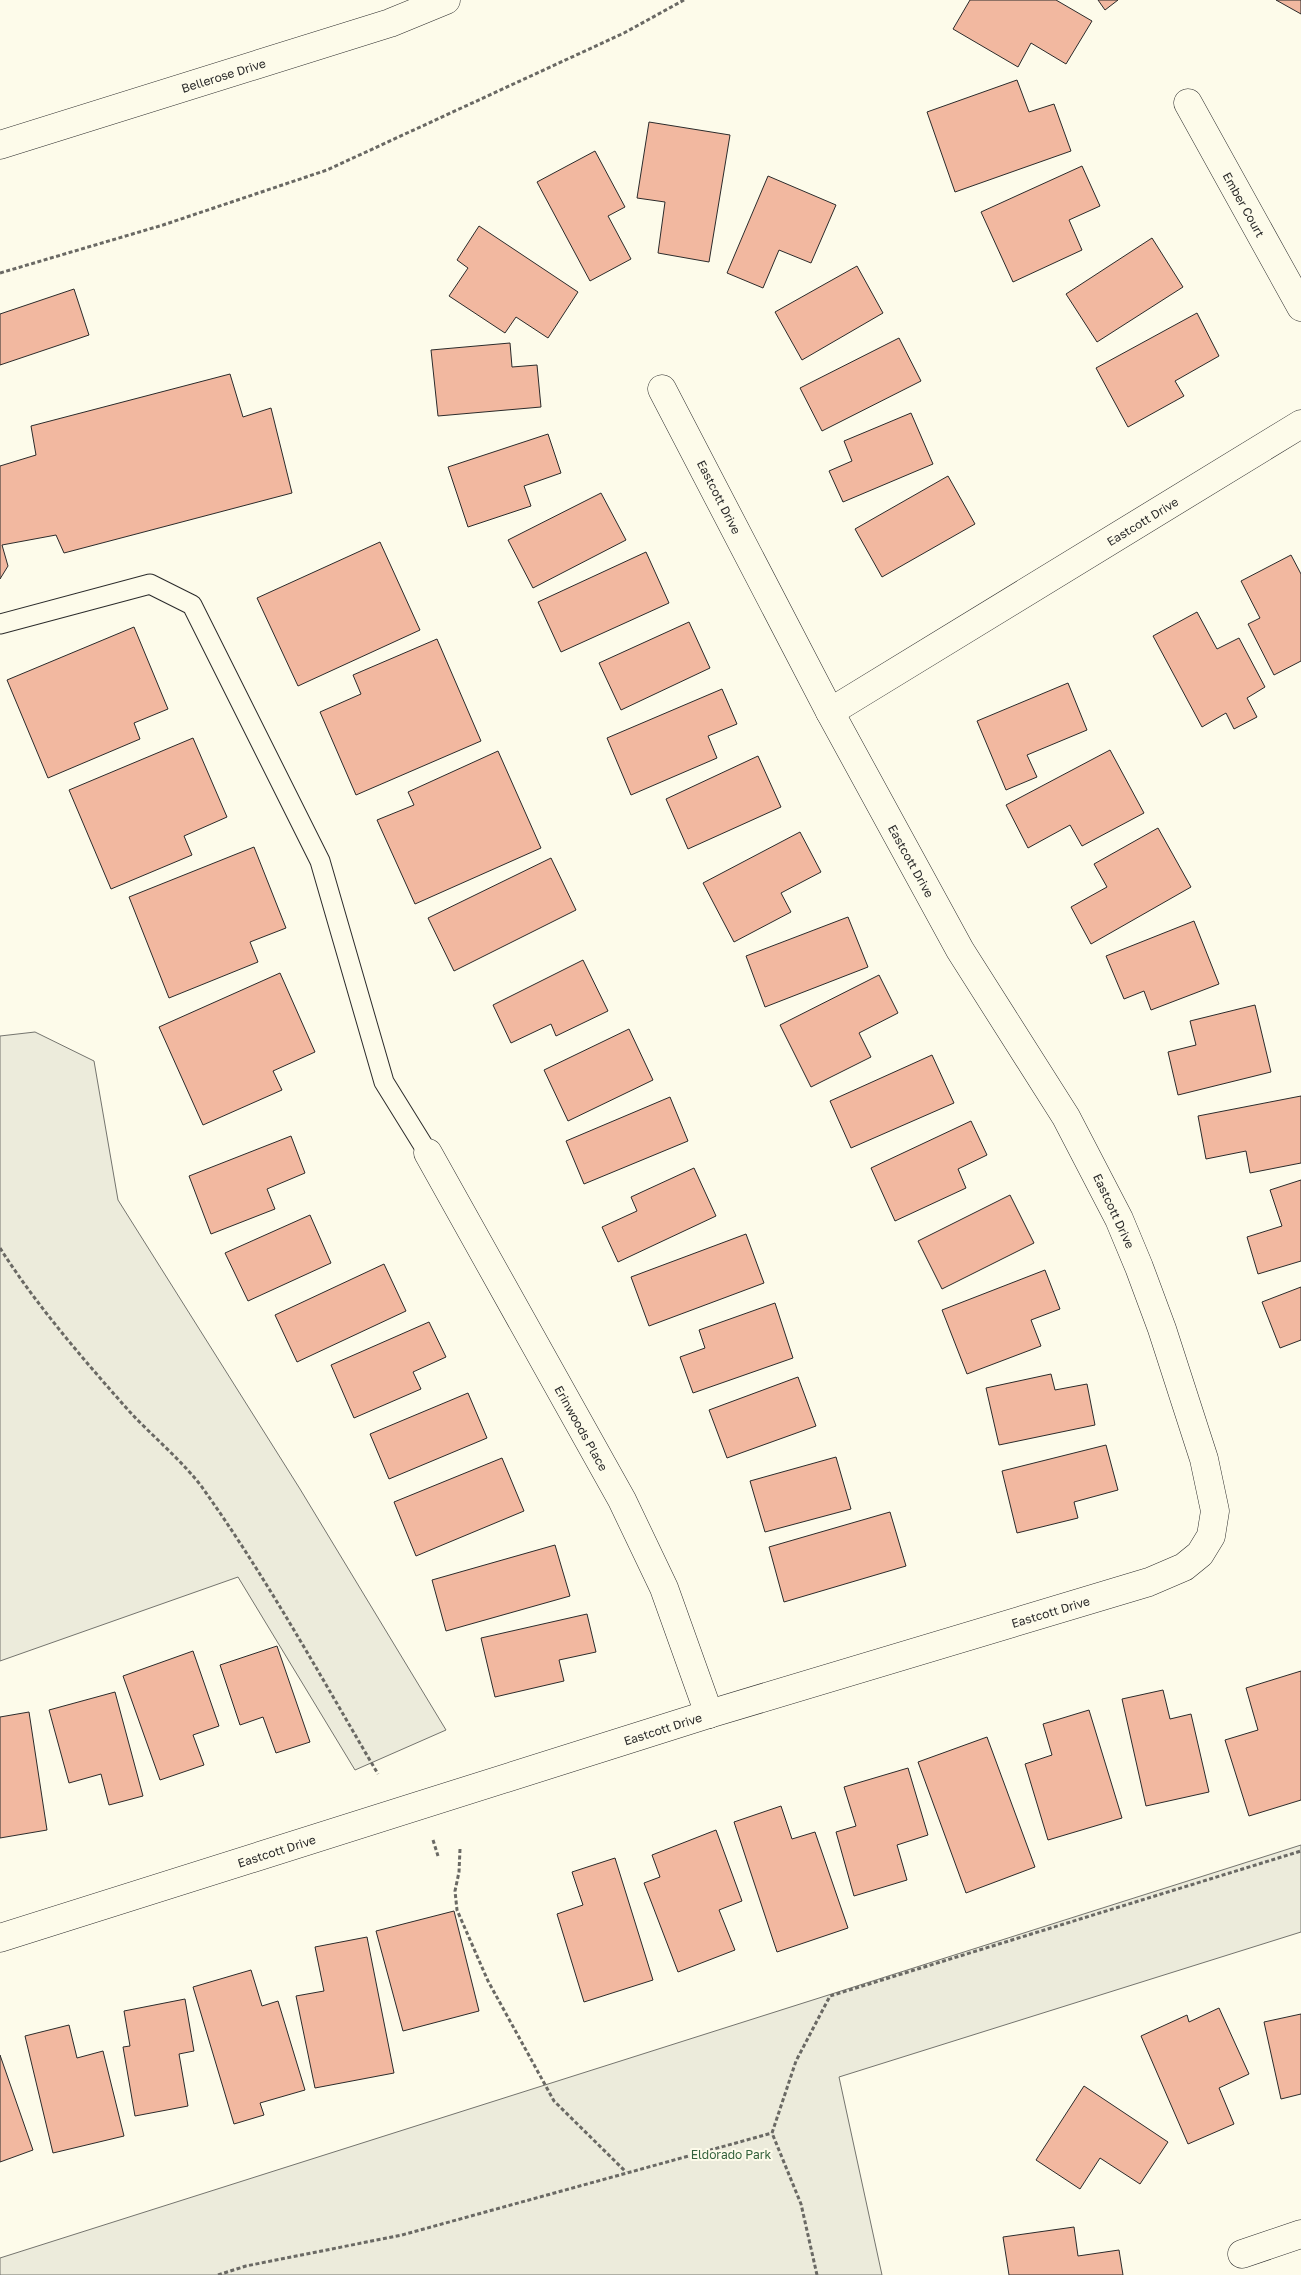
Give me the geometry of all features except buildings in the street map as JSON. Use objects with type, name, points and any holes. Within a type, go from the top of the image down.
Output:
[{"type":"street","name":"Bellerose Drive","points":[[0,145],[390,23],[446,0]]},
{"type":"street","name":"Ember Court","points":[[1188,103],[1301,307]]},
{"type":"street","name":"Eastcott Drive","points":[[0,1938],[709,1714],[1149,1582],[1184,1567],[1200,1554],[1211,1536],[1215,1511],[1204,1459],[1165,1338],[1119,1219],[1066,1117],[1032,1060],[960,950],[830,712],[662,389]]},
{"type":"street","name":"Eastcott Drive","points":[[830,712],[1301,424]]},
{"type":"street","name":"Erinwoods Place","points":[[428,1153],[622,1500],[664,1588],[709,1714]]},
{"type":"street","points":[[1242,2254],[1301,2234]]},
{"type":"lane","points":[[0,624],[150,584],[192,605],[320,861],[384,1082],[428,1153]]},
{"type":"path","points":[[0,273],[163,225],[327,170],[624,33],[684,0]]},
{"type":"path","points":[[0,1248],[22,1282],[60,1330],[129,1411],[203,1489],[264,1581],[378,1774]]},
{"type":"path","points":[[432,1836],[438,1856]]},
{"type":"path","points":[[460,1849],[459,1872],[455,1891],[457,1910],[488,1981],[554,2101],[626,2173]]},
{"type":"path","points":[[817,2275],[800,2204],[772,2133],[796,2061],[830,1996],[1301,1851]]},
{"type":"path","points":[[218,2275],[246,2266],[402,2235],[772,2133]]},
{"type":"green space","points":[[35,1032],[94,1061],[118,1200],[300,1489],[446,1730],[355,1770],[238,1577],[0,1661],[0,1036]]},
{"type":"green space","name":"Eldorado Park","points":[[1301,1845],[1301,1932],[839,2077],[882,2275],[0,2275],[0,2258]]}]
